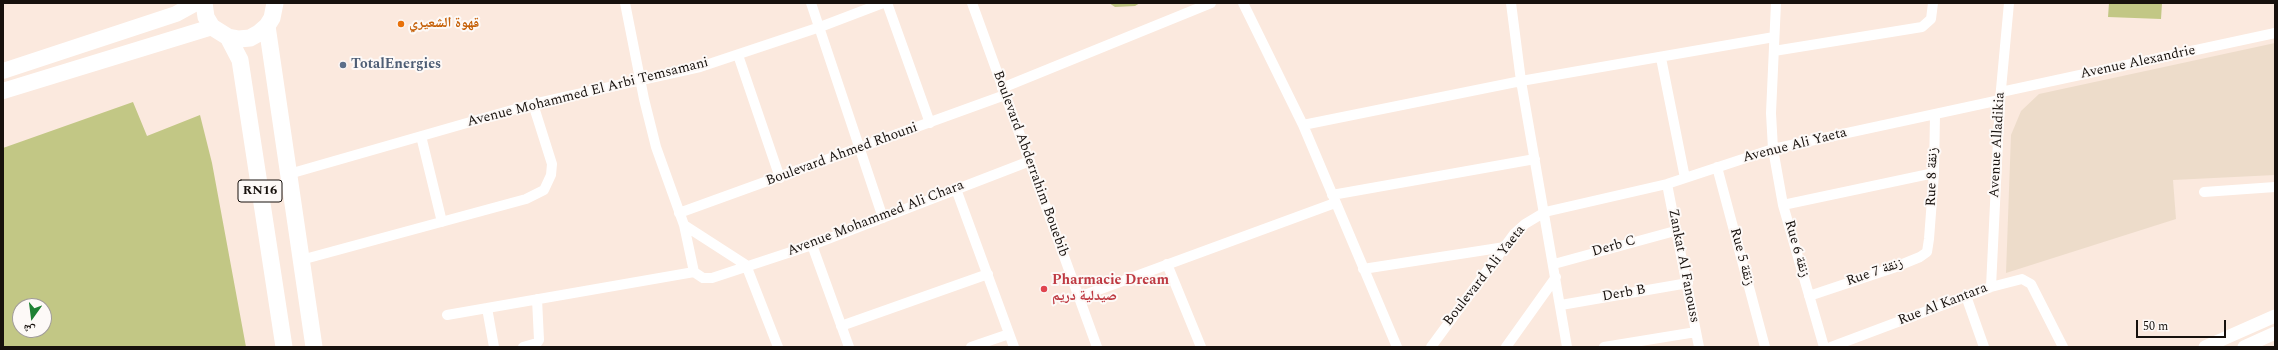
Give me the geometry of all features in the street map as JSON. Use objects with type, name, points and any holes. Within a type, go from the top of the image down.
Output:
[{"type":"highway","points":[[204,3],[206,17],[212,27],[228,37],[239,39],[250,38],[267,26]]},
{"type":"highway","name":"RN16","points":[[275,3],[272,18],[267,26],[314,347]]},
{"type":"highway","name":"RN16","points":[[228,37],[240,60],[284,347]]},
{"type":"main road","points":[[3,71],[176,14],[196,3]]},
{"type":"main road","points":[[3,91],[212,27]]},
{"type":"street","points":[[448,315],[694,272],[684,225],[654,140],[625,3]]},
{"type":"street","points":[[811,3],[883,218]]},
{"type":"street","name":"Avenue Mohammed El Arbi Temsamani","points":[[289,174],[533,104],[673,74],[738,55],[820,27],[883,3]]},
{"type":"street","points":[[887,3],[930,123]]},
{"type":"street","name":"Boulevard Abderrahim Bouebib","points":[[972,3],[1097,347]]},
{"type":"street","name":"Boulevard Ahmed Rhouni","points":[[679,213],[930,123],[1187,8],[1211,3]]},
{"type":"street","points":[[1243,3],[1303,125],[1333,199],[1397,347]]},
{"type":"street","points":[[1511,3],[1521,81],[1554,264],[1567,347]]},
{"type":"street","name":"Rue 6 زنقة","points":[[1776,3],[1771,113],[1773,149],[1783,205],[1824,347]]},
{"type":"street","points":[[1774,51],[1922,27],[1931,19],[1933,3]]},
{"type":"street","name":"Avenue Alladikia","points":[[1991,287],[2001,96],[2009,3]]},
{"type":"street","name":"Avenue Alexandrie","points":[[2001,96],[2275,33]]},
{"type":"street","points":[[1303,125],[1521,81],[1661,58],[1774,37]]},
{"type":"street","points":[[738,55],[780,178]]},
{"type":"street","points":[[1661,58],[1685,178]]},
{"type":"street","name":"Avenue Ali Yaeta","points":[[1545,212],[1667,184],[1773,149],[1934,114],[2001,96]]},
{"type":"street","points":[[301,260],[526,199],[544,190],[551,175],[552,164],[533,104]]},
{"type":"street","name":"Rue 8 زنقة","points":[[1930,239],[1934,173],[1934,114]]},
{"type":"street","points":[[421,136],[442,222]]},
{"type":"street","points":[[1079,297],[1333,199],[1535,159]]},
{"type":"street","name":"Avenue Mohammed Ali Chara","points":[[694,272],[703,278],[721,275],[746,265],[812,245],[1030,161]]},
{"type":"street","name":"Rue 5 زنقة","points":[[1717,167],[1765,347]]},
{"type":"street","points":[[1783,205],[1934,173]]},
{"type":"street","name":"Zankat Al Fanouss","points":[[1667,184],[1675,231],[1688,283],[1699,347]]},
{"type":"street","points":[[2204,192],[2275,186]]},
{"type":"street","points":[[956,189],[1014,347]]},
{"type":"street","name":"Boulevard Ali Yaeta","points":[[1430,347],[1524,224],[1545,212]]},
{"type":"street","points":[[684,225],[746,265],[778,347]]},
{"type":"street","name":"Derb C","points":[[1554,264],[1675,231]]},
{"type":"street","name":"Rue 7 زنقة","points":[[1809,296],[1920,257],[1927,252],[1930,239]]},
{"type":"street","points":[[812,245],[849,347]]},
{"type":"street","points":[[1363,269],[1505,247]]},
{"type":"street","points":[[1167,264],[1201,347]]},
{"type":"street","points":[[841,326],[988,274]]},
{"type":"street","points":[[1506,347],[1556,277]]},
{"type":"street","name":"Rue Al Kantara","points":[[1831,347],[1991,287],[2015,280],[2026,280],[2031,284],[2063,347]]},
{"type":"street","name":"Derb B","points":[[1561,305],[1688,283]]},
{"type":"street","points":[[1966,296],[1984,347]]},
{"type":"street","points":[[524,347],[537,343],[539,340],[537,300]]},
{"type":"street","points":[[487,308],[494,347]]},
{"type":"street","points":[[2205,347],[2275,316]]},
{"type":"street","points":[[1604,347],[1696,332]]},
{"type":"street","points":[[2244,347],[2275,333]]},
{"type":"street","points":[[971,347],[1009,334]]},
{"type":"shaded area","points":[[2275,43],[2275,175],[2173,180],[2176,219],[2006,273],[2011,135],[2021,111],[2039,94]]},
{"type":"green space","points":[[1109,3],[1140,3],[1135,6],[1115,7]]},
{"type":"green space","points":[[2109,3],[2162,3],[2161,19],[2108,17]]},
{"type":"green space","points":[[133,102],[147,136],[200,115],[212,163],[246,347],[3,347],[3,148]]},
{"type":"place","name":"قهوة الشعيري","points":[[401,24]]},
{"type":"place","name":"TotalEnergies","points":[[343,65]]},
{"type":"place","name":"Pharmacie Dream صيدلية دريم","points":[[1044,289]]}]
